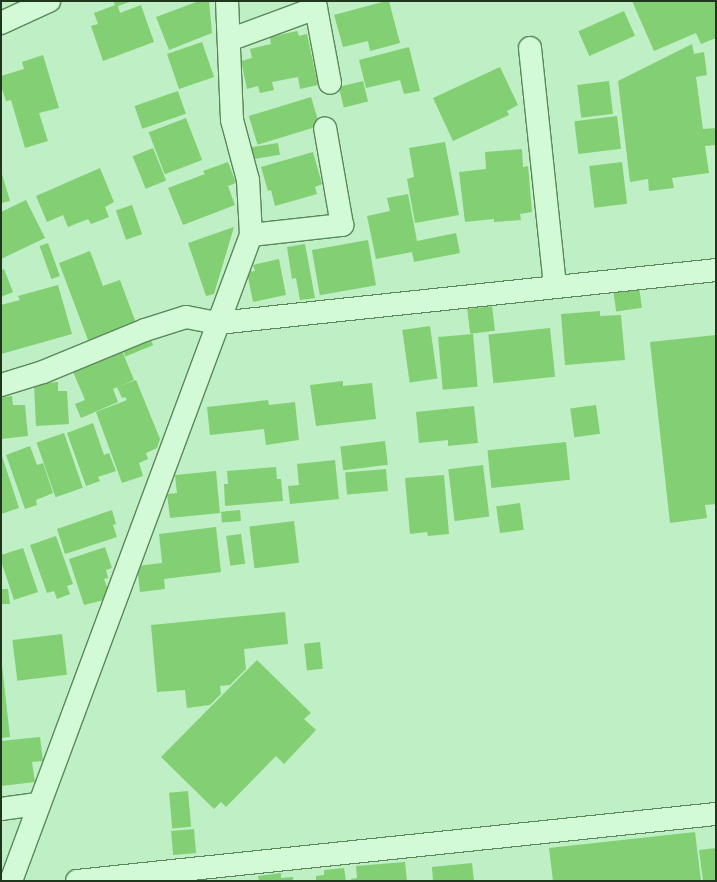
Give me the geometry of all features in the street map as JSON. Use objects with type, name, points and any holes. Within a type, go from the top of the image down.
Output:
[{"type":"street","points":[[1,23],[49,1]]},
{"type":"street","points":[[11,881],[38,804],[252,235],[248,180],[232,120],[227,1]]},
{"type":"street","points":[[229,40],[316,8],[330,83]]},
{"type":"street","points":[[530,48],[556,286]]},
{"type":"street","points":[[252,235],[342,225],[325,128]]},
{"type":"street","points":[[1,385],[43,372],[145,330],[186,317],[218,323],[716,270]]},
{"type":"street","points":[[1,809],[38,804]]},
{"type":"street","points":[[77,881],[716,814]]},
{"type":"building","points":[[113,1],[132,1],[118,6],[120,13],[141,5],[154,42],[103,61],[91,26],[98,24],[94,13],[115,5]]},
{"type":"building","points":[[199,1],[209,1],[212,33],[169,50],[156,17]]},
{"type":"building","points":[[389,1],[400,43],[370,51],[368,41],[343,47],[334,15]]},
{"type":"building","points":[[632,1],[716,1],[716,38],[701,44],[696,33],[654,51]]},
{"type":"building","points":[[624,11],[635,36],[589,56],[578,31]]},
{"type":"building","points":[[297,31],[299,36],[307,34],[318,85],[300,89],[298,77],[272,82],[274,90],[260,93],[258,86],[247,89],[241,61],[252,58],[250,49],[271,44],[270,37]]},
{"type":"building","points":[[202,42],[214,77],[179,89],[167,54]]},
{"type":"building","points":[[692,44],[694,54],[704,52],[707,75],[696,77],[703,129],[716,128],[716,145],[705,146],[709,173],[672,178],[674,188],[649,191],[648,179],[630,182],[618,81]]},
{"type":"building","points":[[409,47],[420,91],[404,94],[400,80],[366,88],[359,60]]},
{"type":"building","points":[[43,55],[59,108],[39,113],[48,141],[25,148],[11,100],[6,101],[1,86],[1,76],[24,69],[22,62]]},
{"type":"building","points":[[500,67],[518,105],[507,111],[509,115],[453,141],[433,98]]},
{"type":"building","points":[[363,81],[368,101],[344,107],[339,87]]},
{"type":"building","points":[[609,81],[613,114],[581,118],[577,85]]},
{"type":"building","points":[[178,91],[186,114],[142,129],[135,106]]},
{"type":"building","points":[[311,97],[320,126],[258,145],[249,116]]},
{"type":"building","points":[[617,116],[621,149],[578,154],[574,121]]},
{"type":"building","points":[[186,118],[202,160],[165,174],[149,132]]},
{"type":"building","points":[[445,142],[459,215],[415,223],[407,179],[414,177],[409,148]]},
{"type":"building","points":[[278,143],[280,155],[253,159],[251,147]]},
{"type":"building","points":[[153,148],[166,180],[146,189],[133,156]]},
{"type":"building","points":[[522,149],[523,167],[528,166],[532,212],[520,214],[521,220],[494,222],[494,219],[465,222],[459,172],[486,169],[485,152]]},
{"type":"building","points":[[313,152],[322,184],[315,187],[317,194],[275,206],[271,190],[268,191],[261,167]]},
{"type":"building","points":[[228,162],[236,183],[228,186],[235,205],[183,225],[168,188],[205,174],[203,171]]},
{"type":"building","points":[[622,162],[627,204],[594,208],[589,166]]},
{"type":"building","points":[[100,168],[114,202],[105,207],[109,217],[91,224],[88,219],[68,227],[63,215],[47,222],[36,196]]},
{"type":"building","points":[[1,171],[10,201],[1,203]]},
{"type":"building","points":[[408,194],[417,241],[456,233],[460,253],[414,262],[412,252],[376,259],[367,216],[390,211],[387,198]]},
{"type":"building","points":[[26,200],[45,238],[1,259],[1,212]]},
{"type":"building","points":[[132,205],[142,234],[126,240],[116,211]]},
{"type":"building","points":[[234,227],[214,294],[206,296],[188,243]]},
{"type":"building","points":[[368,240],[376,285],[320,295],[312,250]]},
{"type":"building","points":[[48,243],[60,276],[52,279],[40,246]]},
{"type":"building","points":[[305,244],[315,298],[300,300],[296,278],[292,279],[287,247]]},
{"type":"building","points":[[90,251],[103,286],[120,280],[136,323],[88,340],[59,263]]},
{"type":"building","points":[[279,259],[286,295],[253,302],[247,272],[255,271],[253,265]]},
{"type":"building","points":[[4,269],[13,292],[1,297],[1,270]]},
{"type":"building","points":[[58,285],[72,334],[1,354],[1,305],[20,300],[18,296]]},
{"type":"building","points":[[639,287],[642,308],[616,311],[613,291]]},
{"type":"building","points":[[492,306],[495,331],[470,334],[467,309]]},
{"type":"building","points":[[600,311],[600,316],[621,315],[625,360],[565,365],[561,314]]},
{"type":"building","points":[[430,326],[437,378],[410,382],[402,330]]},
{"type":"building","points":[[550,328],[555,377],[493,383],[488,334]]},
{"type":"building","points":[[473,334],[478,387],[443,390],[438,337]]},
{"type":"building","points":[[149,335],[153,345],[125,356],[121,346]]},
{"type":"building","points":[[716,335],[716,504],[705,505],[707,518],[670,523],[650,342]]},
{"type":"building","points":[[120,346],[134,380],[113,389],[118,402],[81,418],[75,404],[85,400],[71,367]]},
{"type":"building","points":[[136,380],[160,439],[157,448],[146,453],[148,459],[139,463],[143,476],[122,483],[96,412],[127,400],[125,397],[122,398],[117,387]]},
{"type":"building","points":[[343,381],[343,386],[372,383],[376,419],[316,426],[310,385]]},
{"type":"building","points":[[58,382],[58,391],[67,391],[69,424],[36,426],[34,384]]},
{"type":"building","points":[[12,396],[13,405],[25,405],[28,436],[1,439],[1,397]]},
{"type":"building","points":[[268,400],[269,405],[295,402],[299,440],[266,445],[264,429],[210,435],[207,407]]},
{"type":"building","points":[[596,405],[600,434],[574,437],[570,409]]},
{"type":"building","points":[[474,406],[478,443],[448,446],[448,440],[419,443],[416,412]]},
{"type":"building","points":[[93,423],[104,455],[109,453],[116,471],[98,477],[100,481],[86,486],[67,433]]},
{"type":"building","points":[[64,433],[83,488],[55,497],[37,442]]},
{"type":"building","points":[[385,441],[388,465],[343,470],[340,446]]},
{"type":"building","points":[[566,442],[570,480],[491,488],[487,450]]},
{"type":"building","points":[[30,446],[37,465],[43,463],[53,493],[36,500],[37,505],[25,509],[6,455]]},
{"type":"building","points":[[1,453],[19,508],[1,514]]},
{"type":"building","points":[[335,460],[339,499],[290,504],[288,486],[299,485],[297,464]]},
{"type":"building","points":[[483,465],[489,517],[455,521],[448,469]]},
{"type":"building","points":[[276,467],[277,479],[281,479],[283,501],[225,506],[224,484],[228,484],[227,471]]},
{"type":"building","points":[[386,469],[388,491],[347,494],[345,473]]},
{"type":"building","points":[[216,471],[220,513],[170,518],[167,494],[177,493],[175,475]]},
{"type":"building","points":[[444,475],[449,534],[428,536],[427,532],[410,534],[405,478]]},
{"type":"building","points":[[520,503],[524,530],[500,533],[496,506]]},
{"type":"building","points":[[112,510],[116,524],[113,525],[117,537],[65,554],[57,529]]},
{"type":"building","points":[[240,510],[241,521],[222,523],[221,512]]},
{"type":"building","points":[[294,521],[299,563],[254,568],[249,526]]},
{"type":"building","points":[[216,527],[221,572],[164,579],[165,589],[140,592],[137,566],[162,563],[163,571],[159,534]]},
{"type":"building","points":[[241,534],[245,564],[230,566],[226,536]]},
{"type":"building","points":[[56,536],[73,584],[67,586],[70,594],[57,599],[54,591],[47,593],[30,545]]},
{"type":"building","points":[[105,547],[112,568],[106,570],[108,578],[104,579],[108,590],[104,600],[84,605],[69,559]]},
{"type":"building","points":[[23,548],[38,592],[14,600],[1,561],[1,555]]},
{"type":"building","points":[[1,589],[8,589],[10,604],[1,604]]},
{"type":"building","points":[[285,612],[288,644],[244,649],[246,669],[230,685],[220,686],[221,694],[210,705],[187,708],[185,690],[157,692],[151,625]]},
{"type":"building","points":[[62,634],[67,675],[17,681],[12,640]]},
{"type":"building","points":[[320,642],[323,669],[307,671],[304,644]]},
{"type":"building","points":[[1,656],[10,737],[1,738]]},
{"type":"building","points":[[257,660],[311,713],[304,719],[316,730],[284,764],[276,756],[226,807],[221,802],[214,809],[161,757]]},
{"type":"building","points":[[40,737],[43,761],[32,762],[35,782],[1,786],[1,741]]},
{"type":"building","points":[[188,791],[191,827],[172,829],[169,793]]},
{"type":"building","points":[[194,829],[196,853],[173,855],[171,831]]},
{"type":"building","points":[[695,832],[701,881],[553,881],[549,848]]},
{"type":"building","points":[[716,848],[716,881],[703,881],[699,850]]},
{"type":"building","points":[[405,862],[407,881],[351,881],[351,879],[357,878],[356,866]]},
{"type":"building","points":[[472,863],[474,881],[433,881],[432,867]]},
{"type":"building","points":[[344,868],[346,881],[316,881],[316,876],[324,875],[324,870]]},
{"type":"building","points":[[281,873],[281,878],[293,877],[293,881],[259,881],[258,876]]}]
